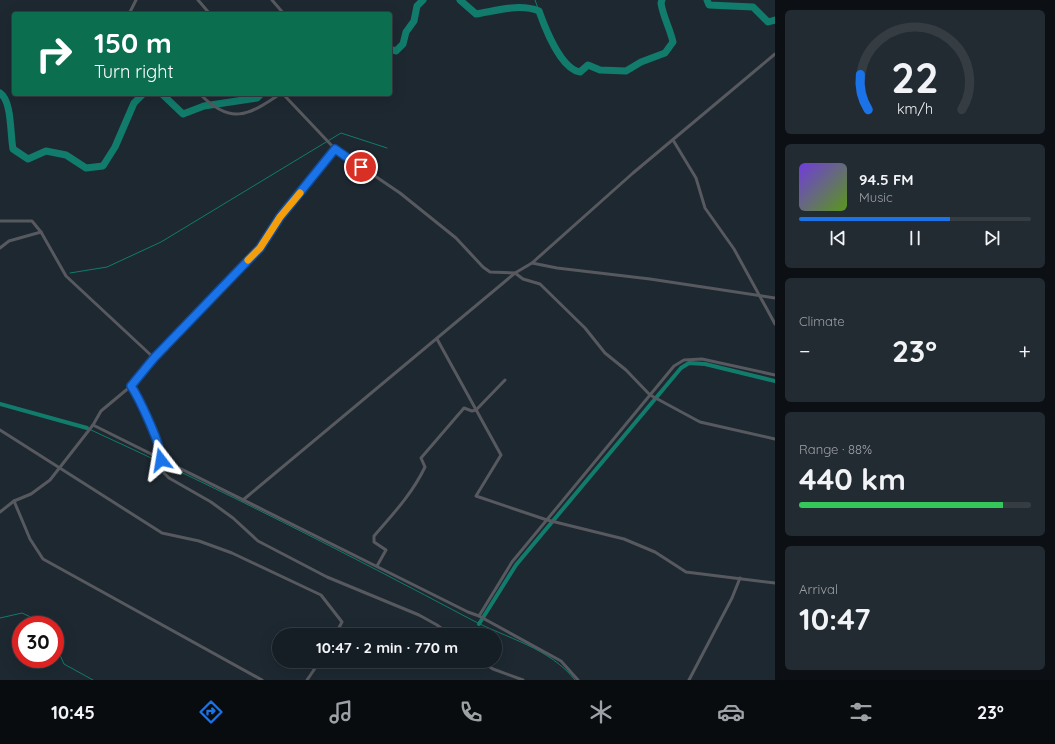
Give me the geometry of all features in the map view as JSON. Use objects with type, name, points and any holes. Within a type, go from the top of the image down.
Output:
[{"type":"street","points":[[130,12],[136,0]]},
{"type":"street","points":[[198,0],[208,12]]},
{"type":"street","points":[[272,0],[282,12]]},
{"type":"street","points":[[243,500],[516,273],[532,262],[775,54]]},
{"type":"street","points":[[202,96],[218,110],[228,114],[259,108],[278,96]]},
{"type":"street","points":[[283,96],[335,149],[419,208],[456,238],[483,267],[490,272],[516,273],[523,279],[540,284],[561,302],[605,353],[626,370],[650,395],[700,422],[775,439]]},
{"type":"street","points":[[673,140],[696,178],[705,208],[734,249],[775,324]]},
{"type":"street","points":[[0,512],[14,501],[31,494],[50,480],[91,428],[101,412],[131,386],[154,358],[260,248],[280,217],[335,149]]},
{"type":"street","points":[[0,221],[32,221],[41,232],[66,276],[154,358]]},
{"type":"street","points":[[0,248],[9,241],[41,232]]},
{"type":"street","points":[[532,262],[557,268],[650,279],[775,298]]},
{"type":"street","points":[[436,339],[501,455],[476,496],[547,520],[624,538],[655,552],[686,572],[775,583]]},
{"type":"street","points":[[479,616],[509,566],[674,366],[679,362],[690,358],[775,375]]},
{"type":"street","points":[[377,566],[386,550],[374,542],[374,536],[406,499],[416,484],[425,467],[421,458],[464,408],[472,411],[476,410],[505,380]]},
{"type":"street","points":[[131,386],[137,395],[155,437],[161,461],[159,468],[161,472],[233,518],[258,541],[327,577],[419,615],[441,628]]},
{"type":"street","points":[[91,428],[243,500],[479,616],[561,661],[578,680]]},
{"type":"street","points":[[0,430],[162,533],[199,541],[232,553],[321,595],[342,622],[339,628]]},
{"type":"street","points":[[14,501],[30,539],[43,559],[262,680]]},
{"type":"street","points":[[689,680],[732,598],[740,578]]},
{"type":"street","points":[[307,680],[315,668]]},
{"type":"street","points":[[493,668],[522,680]]},
{"type":"waterway","points":[[392,50],[396,51],[403,44],[406,32],[414,21],[417,6],[423,0]]},
{"type":"waterway","points":[[460,0],[476,14],[516,8],[539,11],[545,27],[560,56],[566,64],[580,72],[588,65],[600,70],[626,71],[641,62],[665,53],[673,42],[662,8],[662,0]]},
{"type":"waterway","points":[[535,0],[539,11]]},
{"type":"waterway","points":[[707,0],[709,5],[753,7],[768,22],[775,20]]},
{"type":"waterway","points":[[0,93],[4,97],[9,110],[13,149],[28,159],[46,151],[66,155],[86,168],[103,166],[115,147],[134,103],[141,96]]},
{"type":"waterway","points":[[164,96],[183,114],[204,106],[257,98],[259,96]]},
{"type":"waterway","points":[[70,273],[107,267],[161,242],[341,133],[387,148]]},
{"type":"waterway","points":[[479,624],[516,565],[681,368],[689,363],[705,364],[775,381]]},
{"type":"waterway","points":[[0,404],[87,428]]},
{"type":"waterway","points":[[91,430],[235,498],[472,620],[527,645],[553,660],[565,669],[575,680]]},
{"type":"waterway","points":[[0,618],[22,613],[28,616]]},
{"type":"waterway","points":[[64,664],[93,680]]},
{"type":"slow traffic","points":[[248,260],[260,248],[280,217],[300,193]]},
{"type":"route","points":[[161,460],[162,459],[155,437],[137,395],[131,386],[154,358],[260,248],[280,217],[335,149],[361,167]]}]
